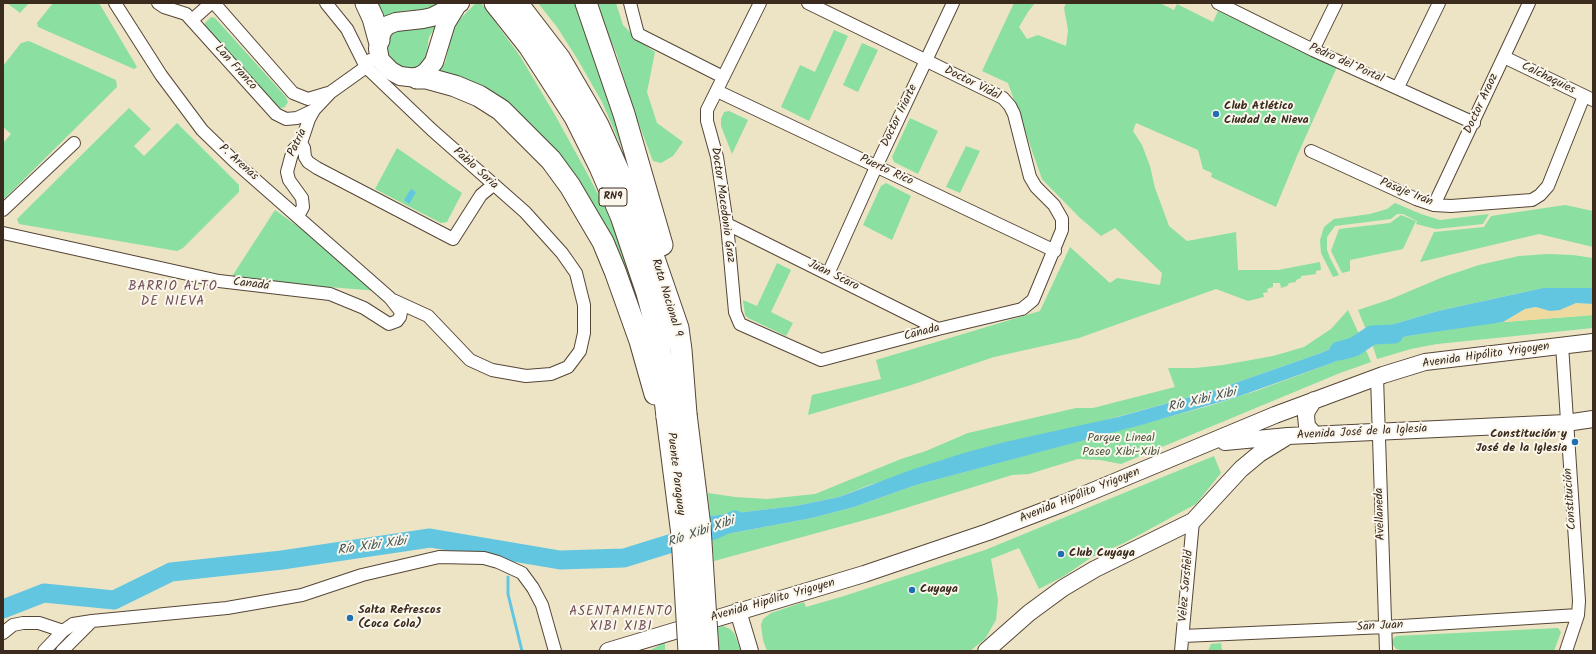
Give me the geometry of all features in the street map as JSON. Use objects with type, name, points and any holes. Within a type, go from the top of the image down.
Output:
[{"type":"highway","points":[[366,3],[373,18],[378,45]]},
{"type":"highway","name":"Ruta Nacional 9","points":[[495,3],[529,46],[575,117],[600,167],[621,216],[647,293],[677,416],[700,527],[708,651]]},
{"type":"highway","name":"Ruta Nacional 9","points":[[518,3],[560,59],[598,124],[644,232],[678,328],[681,350],[677,416]]},
{"type":"highway","points":[[586,3],[624,114],[647,189],[670,280],[678,328]]},
{"type":"highway","points":[[408,77],[426,78],[455,86],[479,96],[501,110],[551,160],[570,186],[603,242],[640,341],[655,396],[677,416]]},
{"type":"highway","name":"Puente Paraguay","points":[[677,416],[689,651]]},
{"type":"main road","points":[[459,4],[446,23],[434,62],[426,72],[408,77],[385,66],[380,60],[378,45],[383,30],[388,25],[401,21],[428,18],[459,4]]},
{"type":"main road","name":"Avenida Hipólito Yrigoyen","points":[[608,651],[864,574],[988,532],[1209,444],[1275,415],[1377,377],[1425,362],[1593,342]]},
{"type":"main road","points":[[1314,400],[1307,411],[1306,416],[1307,426],[1315,435]]},
{"type":"main road","points":[[1241,469],[1249,440],[1258,427],[1275,415]]},
{"type":"main road","name":"Avenida José de la Iglesia","points":[[986,651],[1029,613],[1063,588],[1095,569],[1193,521],[1241,469],[1259,454],[1288,436],[1566,423],[1593,420]]},
{"type":"main road","points":[[1209,444],[1288,436]]},
{"type":"main road","points":[[738,611],[750,651]]},
{"type":"main road","points":[[637,651],[658,635]]},
{"type":"street","name":"P. Arenas","points":[[115,3],[161,75],[202,130],[234,161],[390,298]]},
{"type":"street","name":"Lan Franco","points":[[158,3],[164,7],[186,14],[276,114],[286,118],[297,118],[314,110]]},
{"type":"street","points":[[192,20],[211,3]]},
{"type":"street","points":[[214,3],[293,93],[308,99],[331,92]]},
{"type":"street","name":"Pablo Soria","points":[[326,3],[347,29],[366,67],[493,185],[525,212],[562,253],[576,274],[584,305],[584,333],[580,351],[568,367],[551,374],[526,376],[492,370],[470,360],[428,316],[390,298]]},
{"type":"street","points":[[630,3],[638,34],[723,77]]},
{"type":"street","name":"Doctor Macedonio Graz","points":[[740,324],[735,312],[727,224],[717,157],[706,121],[707,110],[760,3]]},
{"type":"street","name":"Doctor Vidal","points":[[808,3],[1003,98],[1010,106],[1014,114],[1030,177],[1036,188],[1054,205],[1062,219],[1062,230]]},
{"type":"street","name":"Doctor Iriarte","points":[[828,274],[876,167],[953,3]]},
{"type":"street","name":"Pedro del Portal","points":[[1218,3],[1313,50],[1398,87],[1474,123]]},
{"type":"street","points":[[1313,50],[1336,3]]},
{"type":"street","points":[[1398,87],[1439,3]]},
{"type":"street","name":"Doctor Araoz","points":[[1434,205],[1530,3]]},
{"type":"street","points":[[378,45],[366,67],[377,72],[408,77]]},
{"type":"street","name":"Calchaquies","points":[[1504,57],[1588,98]]},
{"type":"street","name":"Patria","points":[[298,216],[302,207],[302,198],[289,180],[287,172],[290,157],[294,149],[301,143],[309,118],[314,110],[331,92],[366,67]]},
{"type":"street","name":"Puerto Rico","points":[[717,91],[1054,251]]},
{"type":"street","name":"Pasaje Irán","points":[[1311,151],[1416,199],[1434,205],[1452,206],[1532,200],[1540,195],[1548,186],[1588,98]]},
{"type":"street","points":[[3,210],[74,143]]},
{"type":"street","points":[[301,143],[308,162],[317,168],[453,239],[481,195],[493,185]]},
{"type":"street","name":"Juan Scaro","points":[[727,224],[938,329]]},
{"type":"street","name":"Canada","points":[[740,324],[821,360],[938,329],[1022,309],[1033,300],[1062,230]]},
{"type":"street","name":"Canadá","points":[[3,233],[219,281],[330,294],[364,308],[389,324],[397,321],[401,312],[390,298]]},
{"type":"street","name":"Constitución","points":[[1562,345],[1579,601],[1578,615],[1566,651]]},
{"type":"street","name":"Avellaneda","points":[[1377,377],[1386,651]]},
{"type":"street","name":"Velez Sarsfield","points":[[1181,651],[1193,521]]},
{"type":"street","points":[[44,651],[63,631],[73,624],[227,608],[302,595],[362,575],[439,557],[484,558],[522,572],[542,605],[554,651]]},
{"type":"street","name":"San Juan","points":[[1183,636],[1385,627],[1578,615]]},
{"type":"street","points":[[62,651],[92,621]]},
{"type":"street","points":[[3,633],[13,625],[23,623],[39,623],[63,631]]},
{"type":"green space","points":[[7,3],[29,3],[20,13]]},
{"type":"green space","points":[[53,3],[99,3],[137,67],[134,69],[38,27],[37,23]]},
{"type":"green space","points":[[371,3],[440,3],[428,9],[402,11],[389,15],[378,22]]},
{"type":"green space","points":[[476,3],[481,3],[520,56],[587,173],[607,212],[617,237],[645,326],[603,226],[589,197],[573,171],[553,150],[435,72],[445,63],[448,51],[450,29]]},
{"type":"green space","points":[[538,3],[576,3],[626,153],[624,153],[602,102],[578,60],[557,27]]},
{"type":"green space","points":[[594,3],[616,3],[623,25],[639,41],[655,52],[647,92],[657,123],[683,142],[673,156],[661,163],[653,161],[632,106],[617,55]]},
{"type":"green space","points":[[1014,3],[1035,3],[1019,27],[1027,39],[1038,35],[1066,46],[1068,30],[1064,8],[1066,3],[1160,3],[1174,10],[1177,4],[1213,22],[1218,11],[1337,67],[1276,207],[1211,177],[1212,173],[1203,169],[1198,150],[1136,123],[1133,131],[1142,145],[1150,166],[1155,188],[1169,226],[1187,241],[1236,232],[1238,270],[1278,270],[1320,262],[1321,270],[1316,271],[1316,274],[1301,276],[1301,278],[1296,280],[1296,282],[1289,283],[1287,286],[1281,288],[1280,283],[1273,283],[1273,287],[1267,289],[1268,292],[1263,293],[1264,297],[1248,301],[1216,289],[1079,338],[994,357],[908,386],[808,415],[812,395],[881,379],[876,360],[1040,311],[1070,247],[1110,283],[1117,278],[1160,285],[1162,273],[1115,228],[1101,236],[1079,217],[1042,179],[1008,83],[982,71]]},
{"type":"green space","points":[[211,17],[215,18],[286,97],[288,102],[285,107],[279,109],[277,107],[205,27],[205,23]]},
{"type":"green space","points":[[441,18],[429,37],[426,57],[421,65],[414,70],[398,69],[387,56],[386,46],[389,38],[395,31],[423,28]]},
{"type":"green space","points":[[834,30],[848,36],[809,121],[781,107],[800,65],[815,72]]},
{"type":"green space","points":[[29,41],[116,80],[117,87],[3,200],[3,143],[11,134],[3,127],[3,66],[21,43]]},
{"type":"green space","points":[[862,43],[878,50],[858,92],[843,85]]},
{"type":"green space","points":[[129,108],[151,129],[134,146],[144,156],[177,123],[239,185],[239,192],[183,248],[177,251],[19,224],[17,219]]},
{"type":"green space","points":[[729,111],[748,120],[732,154],[721,126],[721,119],[724,112]]},
{"type":"green space","points":[[910,118],[938,131],[918,174],[894,162],[892,157]]},
{"type":"green space","points":[[966,146],[980,151],[960,193],[946,187]]},
{"type":"green space","points":[[397,148],[462,193],[447,222],[441,223],[375,189]]},
{"type":"green space","points":[[886,183],[911,196],[892,240],[863,225],[881,186]]},
{"type":"green space","points":[[1395,203],[1440,220],[1489,214],[1483,224],[1436,229],[1416,224],[1417,221],[1403,214],[1397,214],[1391,219],[1335,226],[1327,237],[1327,250],[1339,275],[1333,277],[1321,253],[1320,240],[1324,227],[1334,219],[1370,214],[1387,209]]},
{"type":"green space","points":[[1565,205],[1593,211],[1593,247],[1539,234],[1420,262],[1434,232],[1484,227],[1491,216]]},
{"type":"green space","points":[[275,210],[390,292],[232,279],[231,278]]},
{"type":"green space","points":[[1401,215],[1416,221],[1403,249],[1350,260],[1350,271],[1342,273],[1331,251],[1339,229],[1390,223]]},
{"type":"green space","points":[[1548,254],[1573,255],[1593,258],[1593,288],[1543,288],[1438,311],[1367,332],[1358,310],[1391,299],[1443,277],[1479,265],[1519,256]]},
{"type":"green space","points":[[777,263],[791,270],[771,312],[793,323],[786,336],[748,318],[745,315],[743,300],[757,306]]},
{"type":"green space","name":"Parque Lineal Paseo Xibi-Xibi","points":[[1348,310],[1359,334],[1348,341],[1321,353],[1215,390],[869,485],[839,497],[795,506],[710,516],[708,493],[735,497],[767,499],[815,494],[968,433],[1076,408],[1093,408],[1175,387],[1168,368],[1195,368],[1223,365],[1273,356],[1304,347],[1331,329]]},
{"type":"green space","points":[[1593,315],[1593,328],[1437,344],[1411,349],[1377,359],[1372,343],[1492,323]]},
{"type":"green space","name":"Parque Lineal Paseo Xibi-Xibi","points":[[1365,348],[1371,362],[1340,373],[1121,464],[1100,460],[1078,459],[1029,474],[1012,475],[883,515],[714,561],[712,539],[727,534],[812,518],[854,507],[916,485],[1209,406],[1256,391],[1332,363]]},
{"type":"green space","name":"Club Cuyaya","points":[[1214,456],[1221,473],[1196,504],[1124,543],[1092,557],[1064,576],[1039,589],[1019,548],[991,559],[998,600],[996,620],[985,639],[970,651],[767,651],[763,640],[761,625],[763,619],[771,613],[804,602],[806,607],[844,596],[985,550]]},
{"type":"green space","points":[[723,626],[730,629],[734,633],[741,651],[719,651],[718,628]]},
{"type":"green space","points":[[1558,628],[1561,632],[1554,651],[1407,651],[1396,649],[1392,644],[1392,640],[1396,636]]},
{"type":"green space","points":[[665,642],[665,651],[649,651]]},
{"type":"green space","points":[[1221,643],[1222,651],[1208,651],[1211,644]]},
{"type":"sand","points":[[1576,303],[1593,304],[1593,315],[1503,322],[1525,309],[1537,307],[1550,311],[1560,310]]},
{"type":"water","points":[[411,189],[416,192],[409,204],[404,200]]},
{"type":"water","points":[[1543,288],[1593,288],[1593,304],[1576,303],[1560,310],[1550,311],[1536,307],[1525,309],[1503,322],[1414,335],[1372,343],[1367,332],[1438,311]]},
{"type":"water","points":[[1359,334],[1365,348],[1332,363],[1237,397],[1141,425],[916,485],[854,507],[812,518],[727,534],[712,539],[710,516],[795,506],[839,497],[911,470],[964,453],[1005,442],[1118,417],[1215,390],[1321,353],[1348,341]]},
{"type":"waterway","name":"Río Xibi Xibi","points":[[1339,351],[1354,347],[1372,335],[1394,334]]},
{"type":"waterway","name":"Río Xibi Xibi","points":[[3,609],[44,593],[114,600],[171,572],[282,560],[430,538],[560,560],[624,558],[714,530],[735,520]]},
{"type":"waterway","points":[[510,560],[512,552]]},
{"type":"waterway","points":[[508,577],[508,594],[522,651]]},
{"type":"place","name":"Club Atlético Ciudad de Nieva","points":[[1216,114]]},
{"type":"place","name":"Constitución y José de la Iglesia","points":[[1575,442]]},
{"type":"place","name":"Club Cuyaya","points":[[1061,554]]},
{"type":"place","name":"Cuyaya","points":[[912,590]]},
{"type":"place","name":"Salta Refrescos (Coca Cola)","points":[[350,618]]},
{"type":"district","name":"BARRIO ALTO DE NIEVA","points":[[173,296]]},
{"type":"district","name":"ASENTAMIENTO XIBI XIBI","points":[[621,620]]}]
